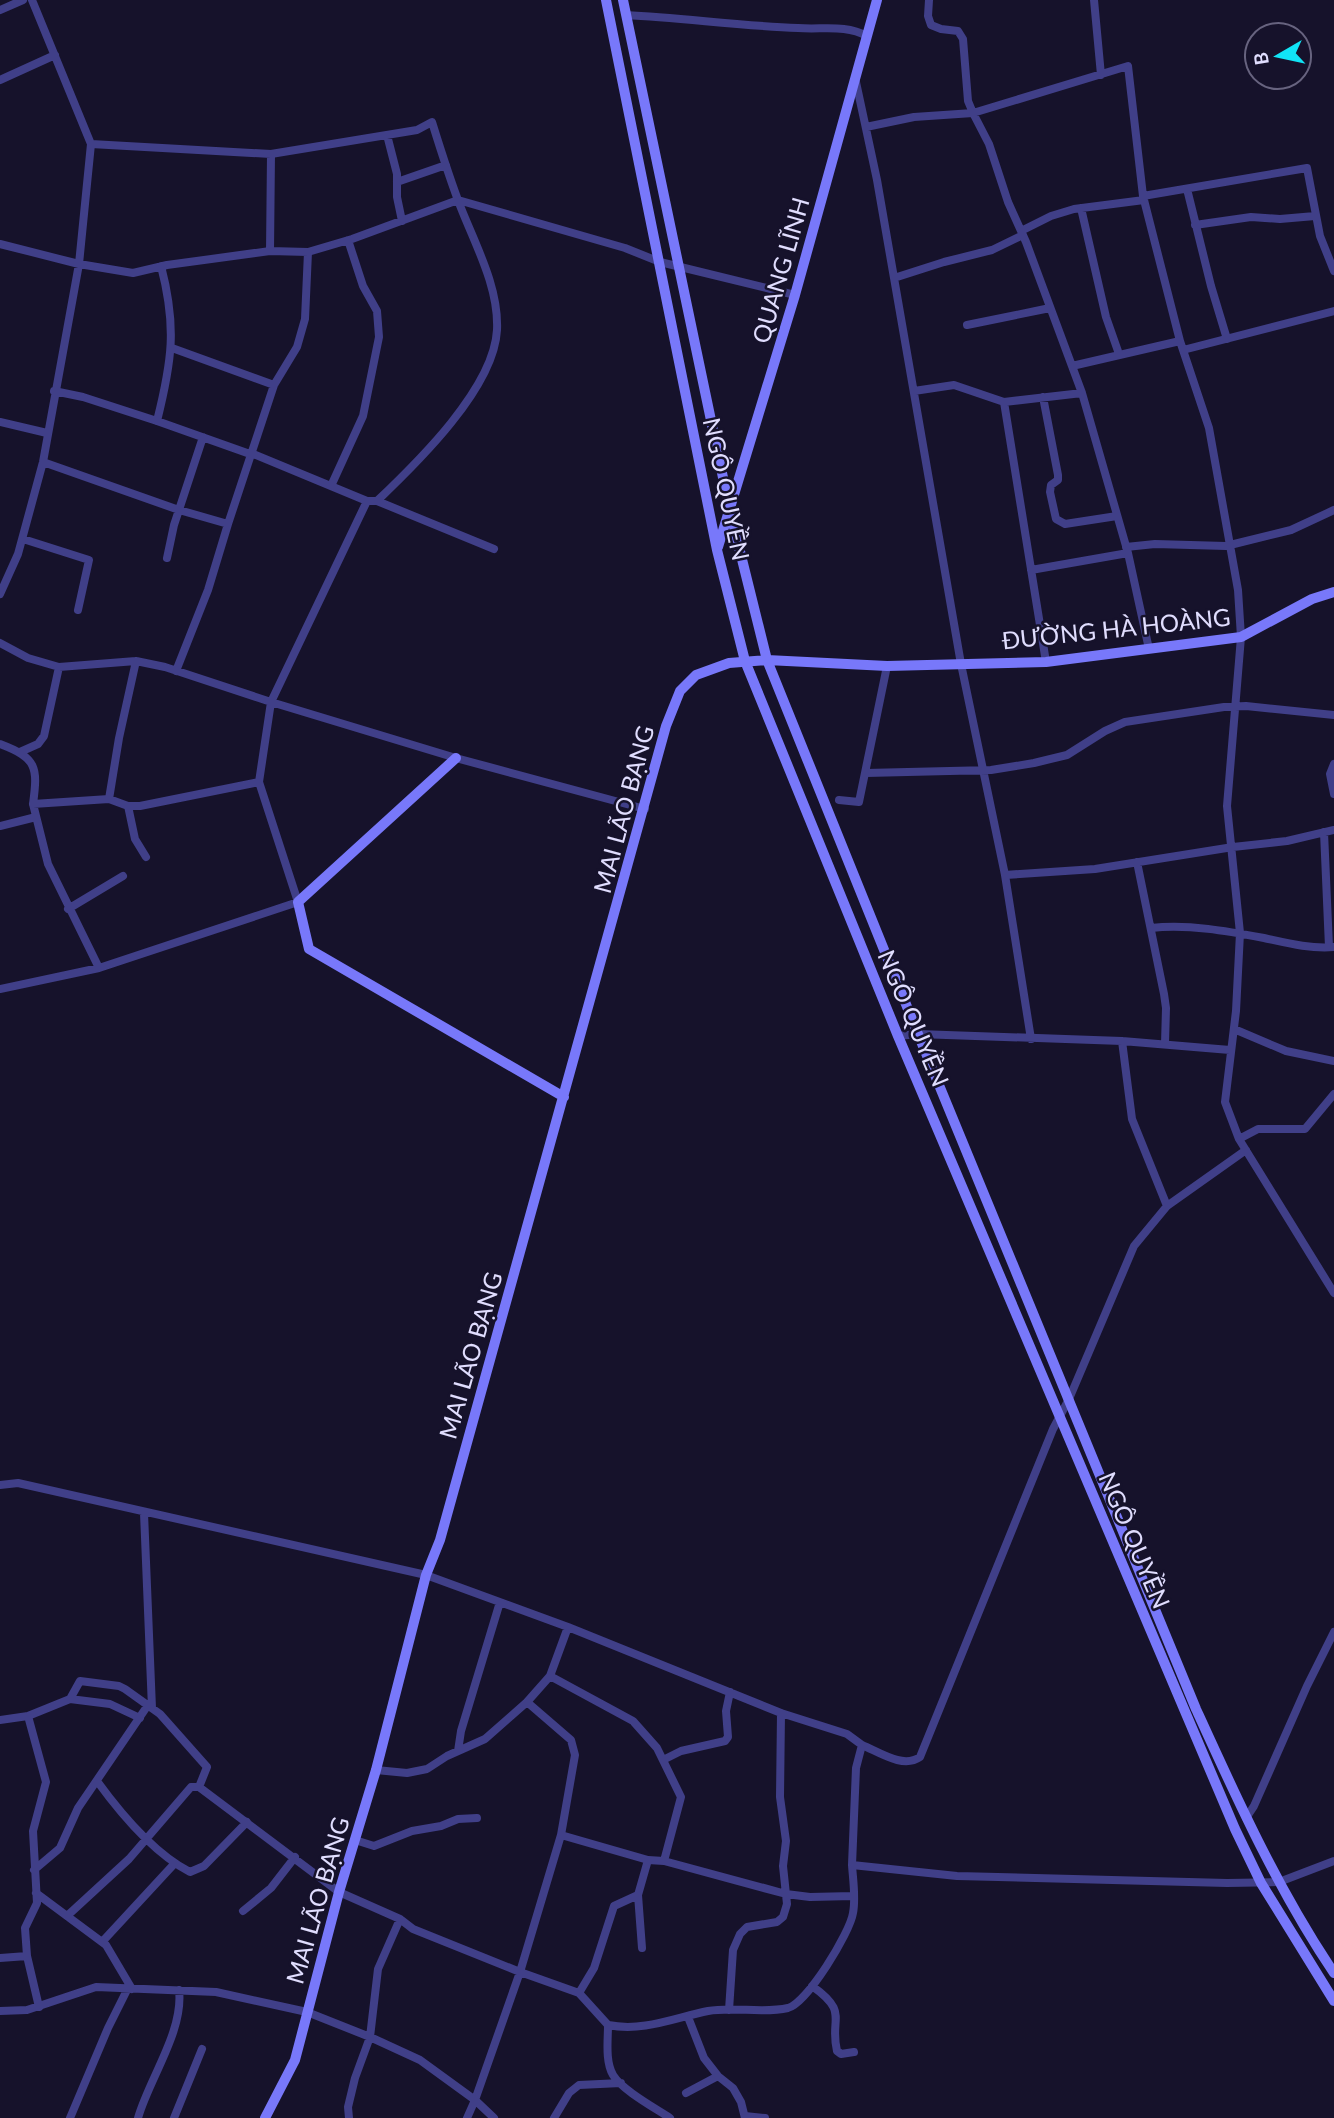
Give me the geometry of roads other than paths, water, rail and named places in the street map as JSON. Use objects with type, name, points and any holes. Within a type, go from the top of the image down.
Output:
[{"type":"main road","name":"NGÔ QUYỀN","points":[[606,0],[717,550],[745,661],[898,1036],[1235,1829],[1261,1883],[1334,2001]]},
{"type":"main road","name":"NGÔ QUYỀN","points":[[623,0],[730,511],[767,660],[1196,1709],[1279,1882],[1334,1972]]},
{"type":"main road","name":"QUANG LĨNH","points":[[717,550],[795,295],[877,0]]},
{"type":"main road","name":"ĐƯỜNG HÀ HOÀNG","points":[[767,660],[887,666],[1046,662],[1241,637],[1312,599],[1334,592]]},
{"type":"main road","name":"MAI LÃO BẠNG","points":[[265,2118],[295,2060],[339,1892],[376,1770],[426,1576],[440,1540],[666,726],[680,691],[696,675],[710,668],[767,660]]},
{"type":"main road","points":[[456,758],[298,902],[309,949],[564,1097]]},
{"type":"street","points":[[0,10],[23,0]]},
{"type":"street","points":[[0,594],[23,539],[43,462],[79,264],[91,144],[32,0]]},
{"type":"street","points":[[929,0],[928,16],[931,24],[941,29],[958,31],[963,38],[968,101],[989,144],[1008,202],[1082,394],[1127,550],[1149,649]]},
{"type":"street","points":[[1094,0],[1101,75]]},
{"type":"street","points":[[626,15],[800,29],[845,29],[856,30],[867,36]]},
{"type":"street","points":[[0,80],[55,55]]},
{"type":"street","points":[[866,127],[914,117],[973,113],[1128,66],[1144,198],[1182,346],[1209,428],[1238,590],[1241,637],[1227,806],[1240,933],[1234,1029],[1225,1102],[1239,1139],[1334,1293]]},
{"type":"street","points":[[855,79],[894,278],[961,664],[1005,875],[1031,1038]]},
{"type":"street","points":[[0,989],[99,968],[298,902],[258,782],[271,702],[372,501],[424,456],[475,389],[490,365],[497,331],[495,297],[432,122],[417,130],[271,155],[91,144]]},
{"type":"street","points":[[387,135],[402,221]]},
{"type":"street","points":[[270,251],[271,155]]},
{"type":"street","points":[[397,181],[446,166]]},
{"type":"street","points":[[894,278],[992,250],[1051,216],[1081,208],[1307,168],[1320,236],[1334,271]]},
{"type":"street","points":[[1187,189],[1227,339]]},
{"type":"street","points":[[0,244],[79,264],[133,273],[161,266],[270,251],[308,252],[458,200],[625,248],[660,261],[795,295]]},
{"type":"street","points":[[1081,208],[1106,317],[1119,354]]},
{"type":"street","points":[[1195,225],[1251,217],[1280,219],[1315,216]]},
{"type":"street","points":[[331,486],[363,416],[379,337],[377,312],[363,286],[348,240]]},
{"type":"street","points":[[176,671],[208,590],[274,385],[297,347],[305,318],[308,252]]},
{"type":"street","points":[[157,421],[172,348],[172,323],[161,266]]},
{"type":"street","points":[[967,325],[1050,308]]},
{"type":"street","points":[[1072,366],[1119,354],[1227,339],[1334,311]]},
{"type":"street","points":[[172,348],[274,385]]},
{"type":"street","points":[[914,391],[954,385],[1004,402],[1082,394]]},
{"type":"street","points":[[54,391],[83,397],[203,437],[494,549]]},
{"type":"street","points":[[1043,397],[1059,475],[1058,480],[1051,485],[1050,492],[1056,519],[1065,524],[1117,516]]},
{"type":"street","points":[[1004,402],[1046,662]]},
{"type":"street","points":[[0,422],[47,433]]},
{"type":"street","points":[[167,558],[171,534],[203,437]]},
{"type":"street","points":[[43,462],[179,510],[228,524]]},
{"type":"street","points":[[1031,570],[1155,544],[1201,547],[1230,545],[1291,530],[1334,510]]},
{"type":"street","points":[[23,539],[89,560],[78,610]]},
{"type":"street","points":[[0,643],[28,658],[59,667],[136,662],[176,671],[456,758],[645,809]]},
{"type":"street","points":[[109,799],[136,662]]},
{"type":"street","points":[[839,800],[859,802],[887,666]]},
{"type":"street","points":[[20,752],[38,744],[44,736],[59,667]]},
{"type":"street","points":[[866,773],[983,770],[1058,758],[1125,722],[1235,706],[1334,715]]},
{"type":"street","points":[[0,744],[29,759],[37,777],[33,804],[48,864],[99,968]]},
{"type":"street","points":[[1334,764],[1330,774],[1334,794]]},
{"type":"street","points":[[33,804],[109,799],[128,807],[258,782]]},
{"type":"street","points":[[128,807],[135,839],[146,857]]},
{"type":"street","points":[[0,826],[36,817]]},
{"type":"street","points":[[1005,875],[1095,869],[1287,841],[1334,830]]},
{"type":"street","points":[[1151,928],[1186,926],[1240,933],[1313,948],[1331,947],[1324,832]]},
{"type":"street","points":[[1137,862],[1166,1008],[1165,1044]]},
{"type":"street","points":[[68,909],[123,876]]},
{"type":"street","points":[[1234,1029],[1286,1051],[1334,1061]]},
{"type":"street","points":[[898,1036],[918,1034],[1122,1041],[1230,1050]]},
{"type":"street","points":[[1122,1041],[1132,1119],[1167,1206]]},
{"type":"street","points":[[1239,1139],[1251,1131],[1266,1128],[1305,1129],[1334,1094]]},
{"type":"street","points":[[0,1485],[18,1483],[426,1576],[568,1627],[781,1713],[847,1734],[862,1745],[905,1762],[915,1761],[920,1757],[1059,1417],[1133,1247],[1167,1206],[1246,1150]]},
{"type":"street","points":[[34,1870],[60,1848],[78,1808],[150,1707],[144,1513]]},
{"type":"street","points":[[458,1751],[461,1731],[500,1602]]},
{"type":"street","points":[[376,1770],[414,1773],[432,1767],[485,1739],[527,1702],[550,1676],[568,1627]]},
{"type":"street","points":[[1246,1818],[1334,1632]]},
{"type":"street","points":[[550,1676],[633,1721],[657,1748],[681,1797],[664,1861]]},
{"type":"street","points":[[70,1699],[80,1681],[88,1681],[119,1686],[150,1707],[207,1767],[199,1787]]},
{"type":"street","points":[[663,1760],[681,1751],[725,1741],[728,1737],[726,1711],[730,1692]]},
{"type":"street","points":[[0,1720],[28,1716],[70,1699],[110,1704],[140,1718]]},
{"type":"street","points":[[467,2118],[520,1972],[561,1835],[575,1755],[571,1740],[527,1702]]},
{"type":"street","points":[[729,2010],[733,1950],[740,1934],[747,1927],[777,1922],[783,1917],[787,1904],[783,1866],[786,1841],[780,1797],[781,1713]]},
{"type":"street","points":[[28,1716],[46,1782],[33,1831],[37,1903],[25,1928],[27,1956],[39,2007]]},
{"type":"street","points":[[608,2025],[640,2028],[709,2011],[769,2011],[792,2007],[804,1998],[831,1959],[853,1915],[856,1768],[862,1745]]},
{"type":"street","points":[[97,1780],[147,1839],[190,1872],[198,1870],[247,1822]]},
{"type":"street","points":[[68,1916],[147,1839],[191,1787],[199,1787],[339,1892],[400,1919],[413,1929],[579,1993],[608,2025],[612,2074],[670,2118]]},
{"type":"street","points":[[355,1840],[373,1846],[412,1830],[441,1826],[457,1819],[477,1818]]},
{"type":"street","points":[[561,1835],[648,1860],[664,1861],[786,1894],[810,1897],[853,1896]]},
{"type":"street","points":[[243,1911],[271,1888],[295,1857]]},
{"type":"street","points":[[642,1948],[638,1895],[648,1860]]},
{"type":"street","points":[[852,1865],[957,1876],[1261,1883],[1279,1882],[1334,1861]]},
{"type":"street","points":[[102,1942],[175,1863]]},
{"type":"street","points":[[36,1893],[106,1945],[130,1989]]},
{"type":"street","points":[[579,1993],[594,1968],[614,1906],[638,1895]]},
{"type":"street","points":[[349,2118],[348,2107],[355,2078],[370,2037],[378,1969],[400,1919]]},
{"type":"street","points":[[0,1958],[27,1956]]},
{"type":"street","points":[[812,1986],[825,1996],[835,2010],[837,2051],[841,2054],[854,2052]]},
{"type":"street","points":[[0,2011],[27,2010],[96,1987],[216,1992],[307,2012],[370,2037],[420,2060],[475,2100],[494,2118]]},
{"type":"street","points":[[70,2118],[108,2028],[130,1989]]},
{"type":"street","points":[[138,2118],[173,2031],[180,1998],[179,1990]]},
{"type":"street","points":[[688,2017],[704,2058],[718,2076],[733,2088],[745,2117],[765,2118]]},
{"type":"street","points":[[174,2118],[202,2049]]},
{"type":"street","points":[[686,2093],[718,2076]]},
{"type":"street","points":[[554,2118],[569,2093],[579,2085],[621,2083]]},
{"type":"street","points":[[652,2118],[657,2109]]}]
